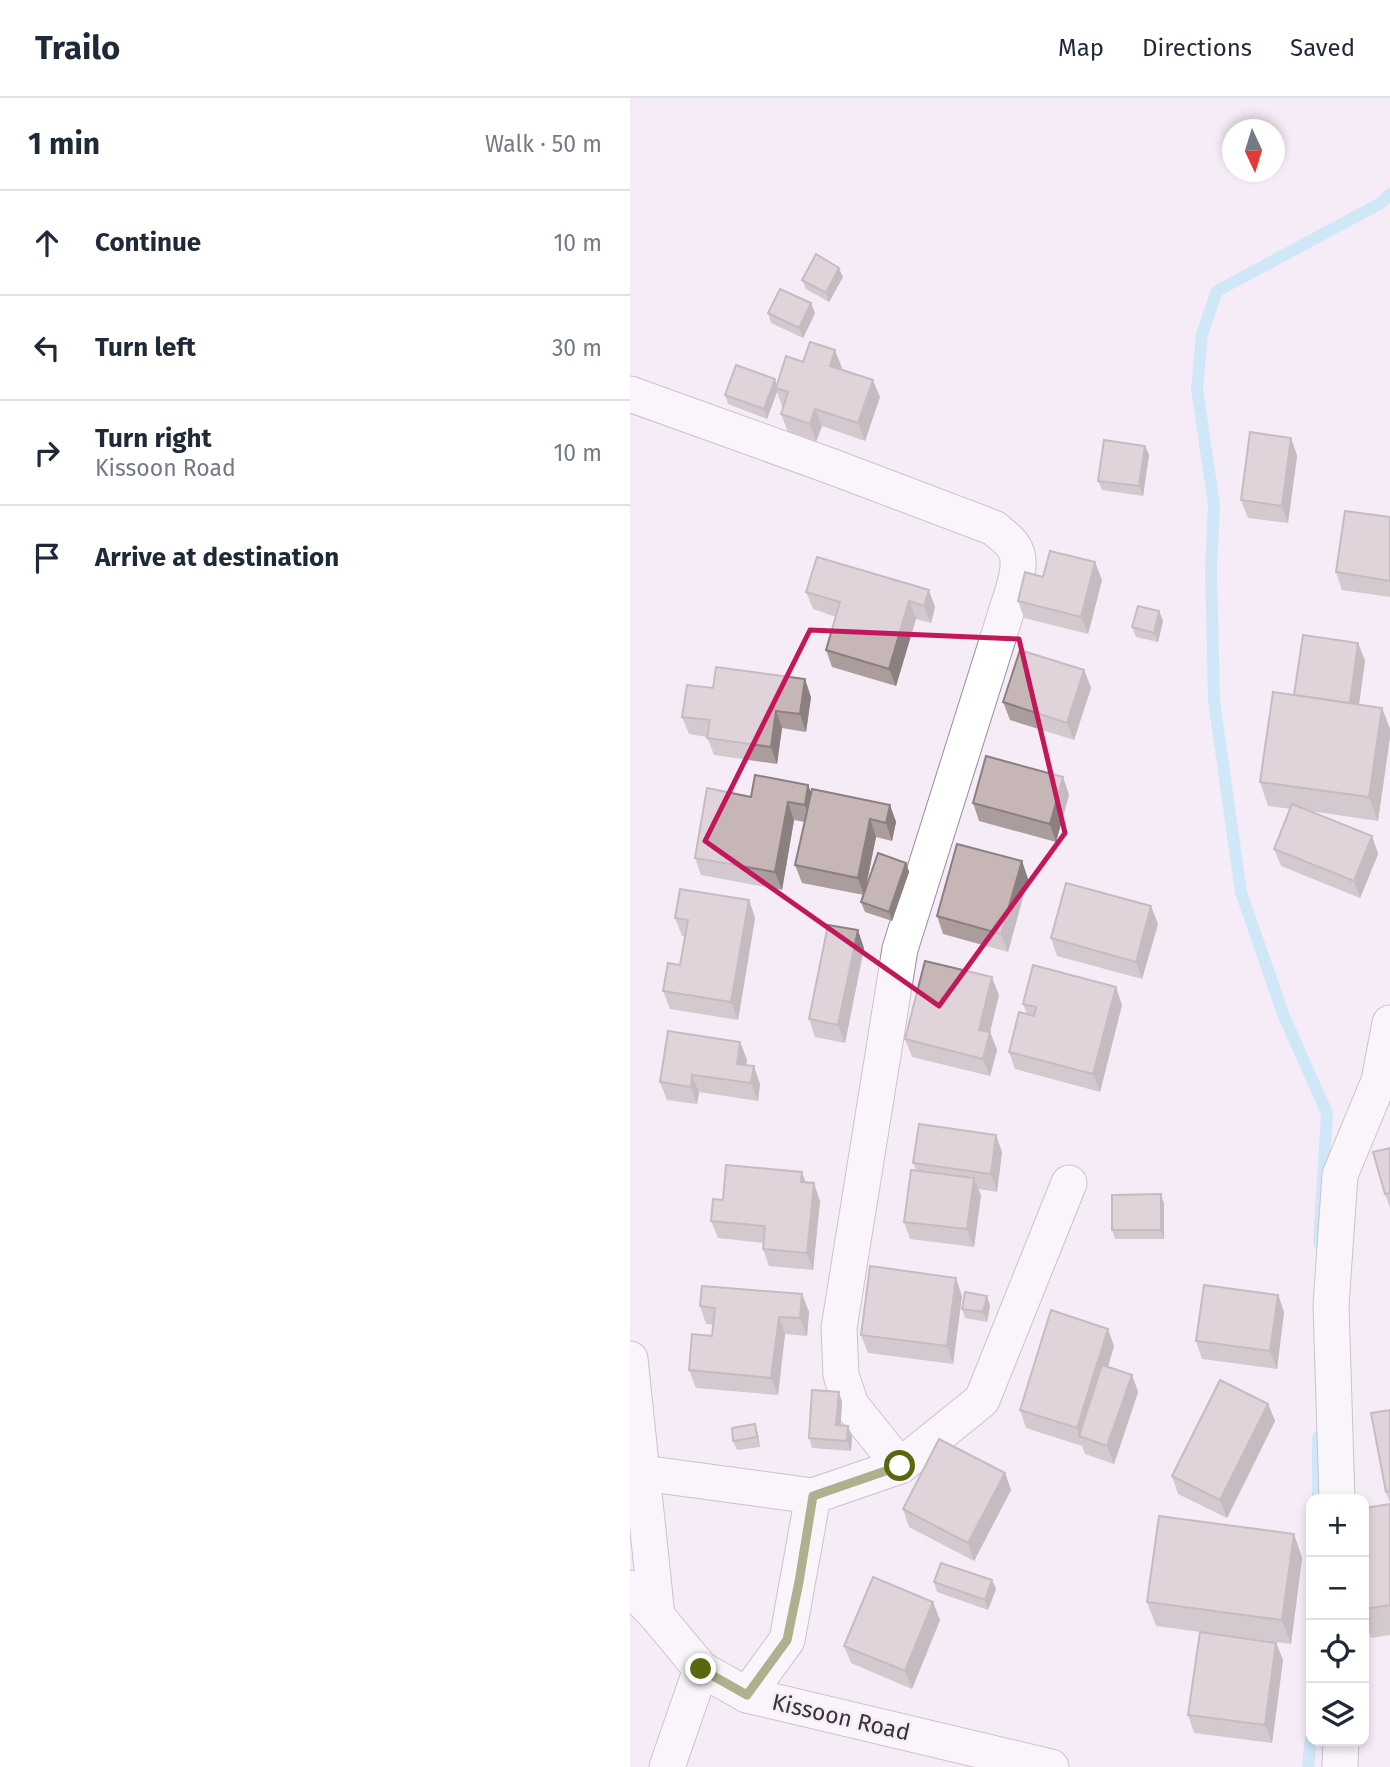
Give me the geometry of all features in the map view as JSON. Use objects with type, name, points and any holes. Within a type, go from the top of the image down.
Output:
[{"type":"street","points":[[630,394],[994,528],[1008,540],[1017,553],[1017,571],[1005,616],[900,949],[839,1328],[841,1375],[851,1405],[900,1466]]},
{"type":"street","points":[[1337,1494],[1331,1306],[1340,1175],[1379,1081],[1390,1023]]},
{"type":"street","points":[[643,1473],[813,1496],[900,1466],[982,1400],[1069,1183]]},
{"type":"street","points":[[630,1359],[657,1616]]},
{"type":"street","points":[[747,1695],[787,1640],[813,1496]]},
{"type":"street","name":"Kissoon Road","points":[[630,1588],[701,1669],[747,1695],[1051,1767]]},
{"type":"street","points":[[667,1767],[701,1669]]},
{"type":"street","points":[[1340,1767],[1341,1746]]},
{"type":"highlighted area","points":[[810,630],[1019,639],[1065,833],[939,1006],[705,841]]},
{"type":"building","points":[[816,254],[839,268],[826,293],[802,280]]},
{"type":"building","points":[[780,289],[811,303],[799,328],[768,313]]},
{"type":"building","points":[[810,342],[835,350],[830,366],[873,380],[858,423],[815,409],[810,424],[781,414],[788,392],[776,388],[786,356],[803,362]]},
{"type":"building","points":[[736,365],[775,379],[764,409],[725,395]]},
{"type":"building","points":[[1250,432],[1291,438],[1282,506],[1241,500]]},
{"type":"building","points":[[1104,440],[1145,446],[1139,486],[1098,481]]},
{"type":"building","points":[[1345,511],[1390,517],[1390,581],[1336,572]]},
{"type":"building","points":[[1050,551],[1095,562],[1081,617],[1018,601],[1025,572],[1043,577]]},
{"type":"building","points":[[817,557],[929,590],[924,606],[909,601],[889,669],[826,650],[840,602],[806,592]]},
{"type":"building","points":[[1138,606],[1159,611],[1154,633],[1132,627]]},
{"type":"building","points":[[1303,635],[1358,643],[1350,703],[1294,695]]},
{"type":"building","points":[[1020,650],[1084,670],[1067,723],[1003,702]]},
{"type":"building","points":[[716,667],[805,679],[800,714],[776,711],[771,747],[707,738],[710,720],[682,717],[687,685],[713,688]]},
{"type":"building","points":[[1273,692],[1382,708],[1369,797],[1260,782]]},
{"type":"building","points":[[986,756],[1063,777],[1050,824],[973,803]]},
{"type":"building","points":[[755,775],[808,785],[805,805],[788,802],[775,872],[695,858],[707,788],[751,797]]},
{"type":"building","points":[[812,789],[890,805],[886,823],[870,819],[858,878],[795,865]]},
{"type":"building","points":[[1292,804],[1372,836],[1354,881],[1274,849]]},
{"type":"building","points":[[957,844],[1022,861],[1001,934],[937,916]]},
{"type":"building","points":[[878,853],[906,863],[889,912],[861,902]]},
{"type":"building","points":[[1066,883],[1151,906],[1136,962],[1051,938]]},
{"type":"building","points":[[680,889],[749,900],[731,1002],[663,991],[668,963],[680,965],[688,920],[675,918]]},
{"type":"building","points":[[828,925],[858,930],[838,1025],[809,1019]]},
{"type":"building","points":[[925,961],[992,977],[979,1030],[990,1032],[983,1059],[905,1039]]},
{"type":"building","points":[[1033,965],[1116,987],[1093,1074],[1009,1052],[1019,1012],[1034,1016],[1036,1007],[1023,1004]]},
{"type":"building","points":[[668,1031],[740,1042],[737,1064],[754,1066],[751,1083],[692,1075],[691,1087],[660,1082]]},
{"type":"building","points":[[919,1124],[996,1135],[991,1174],[913,1163]]},
{"type":"building","points":[[1390,1148],[1390,1193],[1385,1194],[1373,1152]]},
{"type":"building","points":[[726,1165],[802,1172],[801,1182],[814,1183],[807,1253],[763,1249],[765,1226],[711,1221],[713,1199],[723,1200]]},
{"type":"building","points":[[911,1170],[974,1178],[967,1229],[904,1222]]},
{"type":"building","points":[[1161,1194],[1161,1230],[1112,1230],[1112,1195]]},
{"type":"building","points":[[870,1266],[956,1278],[947,1346],[861,1335]]},
{"type":"building","points":[[1204,1285],[1278,1295],[1270,1351],[1196,1341]]},
{"type":"building","points":[[702,1286],[802,1294],[800,1318],[779,1317],[771,1378],[689,1370],[692,1334],[712,1336],[715,1308],[700,1306]]},
{"type":"building","points":[[965,1292],[987,1296],[983,1312],[962,1309]]},
{"type":"building","points":[[1051,1310],[1108,1329],[1077,1428],[1020,1410]]},
{"type":"building","points":[[1102,1365],[1132,1375],[1107,1446],[1079,1436]]},
{"type":"building","points":[[1220,1380],[1268,1404],[1220,1500],[1172,1476]]},
{"type":"building","points":[[812,1390],[839,1392],[836,1425],[848,1426],[847,1441],[809,1438]]},
{"type":"building","points":[[1390,1410],[1390,1491],[1386,1492],[1371,1413]]},
{"type":"building","points":[[755,1424],[757,1437],[733,1441],[732,1428]]},
{"type":"building","points":[[939,1439],[1005,1473],[968,1543],[903,1509]]},
{"type":"building","points":[[1390,1504],[1390,1605],[1369,1608],[1369,1557],[1369,1507]]},
{"type":"building","points":[[1159,1516],[1294,1534],[1282,1620],[1147,1602]]},
{"type":"building","points":[[941,1563],[992,1580],[985,1600],[934,1582]]},
{"type":"building","points":[[873,1577],[933,1602],[905,1671],[844,1646]]},
{"type":"building","points":[[1200,1632],[1276,1643],[1265,1725],[1188,1715]]},
{"type":"waterway","points":[[1319,1243],[1327,1113],[1283,1014],[1241,892],[1214,701],[1211,567],[1214,505],[1197,389],[1202,334],[1217,291],[1381,203],[1390,194]]},
{"type":"waterway","points":[[1318,1437],[1318,1494]]},
{"type":"waterway","points":[[1308,1767],[1310,1746]]},
{"type":"route","points":[[701,1669],[747,1695],[787,1640],[813,1496],[900,1466]]}]
